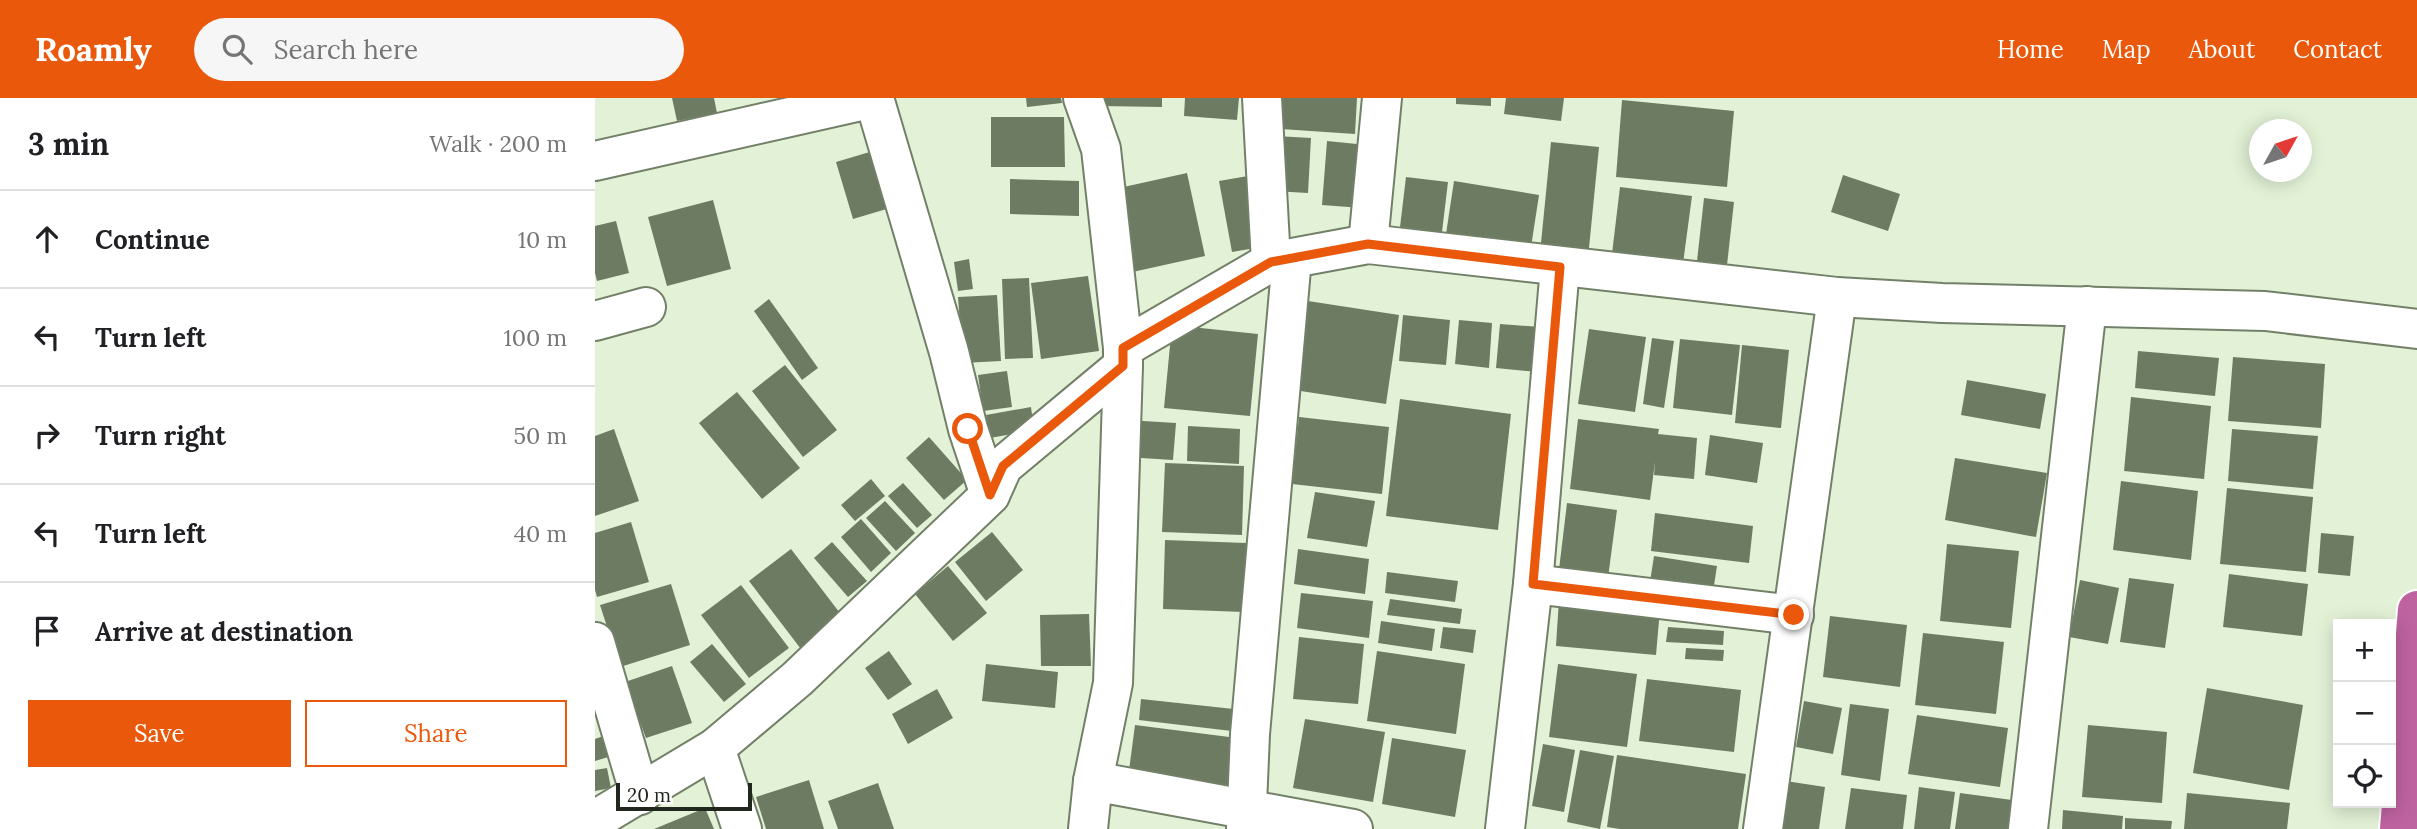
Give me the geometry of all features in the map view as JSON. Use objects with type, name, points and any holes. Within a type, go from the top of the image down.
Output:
[{"type":"highway","points":[[2399,829],[2417,610]]},
{"type":"street","points":[[595,161],[873,98],[949,352],[968,429],[990,495]]},
{"type":"street","points":[[1083,98],[1101,149],[1123,357],[1113,683],[1093,781],[1087,829]]},
{"type":"street","points":[[1262,98],[1271,262]]},
{"type":"street","points":[[1368,244],[1382,98]]},
{"type":"street","points":[[595,820],[715,748],[797,679],[990,495],[1003,466],[1123,357],[1271,262],[1368,244],[1837,297],[1942,303],[2265,311],[2417,329]]},
{"type":"street","points":[[1247,820],[1250,734],[1291,269],[1271,262]]},
{"type":"street","points":[[1505,829],[1533,584],[1560,267]]},
{"type":"street","points":[[1763,829],[1837,297]]},
{"type":"street","points":[[2028,829],[2087,306]]},
{"type":"street","points":[[595,321],[646,307]]},
{"type":"street","points":[[1533,584],[1794,615]]},
{"type":"street","points":[[595,642],[640,795]]},
{"type":"street","points":[[715,748],[742,829]]},
{"type":"street","points":[[1093,781],[1247,820],[1353,829]]},
{"type":"building","points":[[672,98],[714,98],[717,113],[677,121]]},
{"type":"building","points":[[1026,98],[1061,98],[1062,103],[1027,107]]},
{"type":"building","points":[[1101,98],[1162,98],[1162,107],[1100,106]]},
{"type":"building","points":[[1185,98],[1239,98],[1237,120],[1184,116]]},
{"type":"building","points":[[1283,98],[1357,98],[1355,134],[1281,129]]},
{"type":"building","points":[[1456,98],[1491,98],[1491,106],[1456,104]]},
{"type":"building","points":[[1506,98],[1564,98],[1561,121],[1504,114]]},
{"type":"building","points":[[1622,100],[1734,111],[1727,187],[1616,177]]},
{"type":"building","points":[[991,117],[1064,117],[1065,167],[991,167]]},
{"type":"building","points":[[1276,136],[1311,138],[1308,193],[1273,191]]},
{"type":"building","points":[[1327,141],[1367,145],[1362,208],[1322,205]]},
{"type":"building","points":[[1551,142],[1599,147],[1588,258],[1540,253]]},
{"type":"building","points":[[873,151],[890,208],[853,219],[836,162]]},
{"type":"building","points":[[1187,173],[1205,256],[1128,273],[1110,190]]},
{"type":"building","points":[[1843,175],[1900,194],[1888,231],[1831,212]]},
{"type":"building","points":[[1248,176],[1261,247],[1232,252],[1219,181]]},
{"type":"building","points":[[1406,177],[1448,182],[1442,232],[1400,227]]},
{"type":"building","points":[[1010,179],[1079,181],[1079,216],[1010,214]]},
{"type":"building","points":[[1454,181],[1539,195],[1531,247],[1446,234]]},
{"type":"building","points":[[1620,187],[1692,196],[1682,271],[1611,262]]},
{"type":"building","points":[[1704,198],[1734,202],[1726,274],[1696,270]]},
{"type":"building","points":[[713,200],[731,269],[667,286],[648,217]]},
{"type":"building","points":[[616,221],[629,273],[597,281],[595,226]]},
{"type":"building","points":[[969,259],[973,289],[958,291],[954,262]]},
{"type":"building","points":[[1088,276],[1099,351],[1041,359],[1031,283]]},
{"type":"building","points":[[1029,278],[1033,358],[1005,359],[1002,279]]},
{"type":"building","points":[[997,295],[1001,361],[963,363],[958,297]]},
{"type":"building","points":[[769,299],[818,368],[802,380],[754,311]]},
{"type":"building","points":[[1308,301],[1399,315],[1386,404],[1294,390]]},
{"type":"building","points":[[1403,315],[1450,320],[1446,365],[1399,361]]},
{"type":"building","points":[[1459,320],[1492,323],[1489,368],[1455,364]]},
{"type":"building","points":[[1500,324],[1541,327],[1537,372],[1496,368]]},
{"type":"building","points":[[1172,325],[1258,334],[1250,416],[1164,408]]},
{"type":"building","points":[[1589,329],[1646,337],[1635,412],[1578,404]]},
{"type":"building","points":[[1652,338],[1674,341],[1664,408],[1643,404]]},
{"type":"building","points":[[1680,339],[1740,345],[1732,415],[1673,408]]},
{"type":"building","points":[[1742,345],[1789,350],[1781,428],[1735,423]]},
{"type":"building","points":[[2138,351],[2219,358],[2215,396],[2135,388]]},
{"type":"building","points":[[2233,357],[2325,364],[2321,428],[2228,421]]},
{"type":"building","points":[[785,365],[837,430],[803,457],[752,391]]},
{"type":"building","points":[[1007,371],[1012,407],[983,411],[978,375]]},
{"type":"building","points":[[1967,380],[2046,394],[2040,429],[1961,415]]},
{"type":"building","points":[[737,392],[800,468],[762,499],[699,423]]},
{"type":"building","points":[[2131,397],[2211,406],[2204,479],[2124,471]]},
{"type":"building","points":[[1400,399],[1511,414],[1498,530],[1386,516]]},
{"type":"building","points":[[1031,407],[1034,430],[990,438],[986,415]]},
{"type":"building","points":[[1299,417],[1389,427],[1382,494],[1292,484]]},
{"type":"building","points":[[1578,419],[1659,429],[1658,434],[1697,438],[1694,479],[1654,475],[1655,462],[1650,500],[1570,489]]},
{"type":"building","points":[[1127,420],[1176,423],[1173,460],[1125,457]]},
{"type":"building","points":[[1188,426],[1240,429],[1239,464],[1187,461]]},
{"type":"building","points":[[614,429],[639,501],[595,516],[595,436]]},
{"type":"building","points":[[2232,429],[2318,436],[2313,489],[2228,481]]},
{"type":"building","points":[[1710,435],[1763,443],[1757,483],[1705,475]]},
{"type":"building","points":[[929,437],[967,480],[944,500],[906,458]]},
{"type":"building","points":[[1955,458],[2047,473],[2036,537],[1945,520]]},
{"type":"building","points":[[1165,463],[1244,466],[1242,535],[1162,532]]},
{"type":"building","points":[[871,479],[885,496],[855,521],[841,505]]},
{"type":"building","points":[[2121,481],[2198,491],[2191,560],[2113,550]]},
{"type":"building","points":[[903,483],[932,515],[917,528],[888,496]]},
{"type":"building","points":[[2227,488],[2313,497],[2306,572],[2220,564]]},
{"type":"building","points":[[1315,492],[1375,501],[1367,547],[1307,538]]},
{"type":"building","points":[[885,501],[915,533],[896,551],[866,518]]},
{"type":"building","points":[[1567,503],[1617,510],[1607,585],[1558,578]]},
{"type":"building","points":[[1655,513],[1753,526],[1749,563],[1651,551]]},
{"type":"building","points":[[861,519],[891,553],[871,572],[841,537]]},
{"type":"building","points":[[631,522],[649,582],[597,597],[595,533]]},
{"type":"building","points":[[992,532],[1023,570],[986,601],[955,562]]},
{"type":"building","points":[[2321,533],[2354,536],[2350,576],[2318,573]]},
{"type":"building","points":[[1165,540],[1246,543],[1244,612],[1163,609]]},
{"type":"building","points":[[832,542],[867,581],[848,597],[814,558]]},
{"type":"building","points":[[1947,544],[2019,551],[2011,628],[1940,621]]},
{"type":"building","points":[[791,549],[846,621],[804,653],[749,581]]},
{"type":"building","points":[[1298,549],[1369,559],[1365,594],[1294,584]]},
{"type":"building","points":[[1654,556],[1717,566],[1712,598],[1649,588]]},
{"type":"building","points":[[948,566],[987,613],[953,641],[915,594]]},
{"type":"building","points":[[1387,572],[1458,581],[1455,602],[1385,593]]},
{"type":"building","points":[[2229,574],[2308,584],[2302,636],[2223,627]]},
{"type":"building","points":[[2129,578],[2174,584],[2165,648],[2120,642]]},
{"type":"building","points":[[2080,580],[2119,588],[2108,644],[2069,637]]},
{"type":"building","points":[[671,584],[690,645],[620,667],[600,605]]},
{"type":"building","points":[[741,585],[789,648],[749,678],[701,615]]},
{"type":"building","points":[[1301,593],[1373,601],[1369,638],[1297,628]]},
{"type":"building","points":[[1390,599],[1462,609],[1460,624],[1387,615]]},
{"type":"building","points":[[1559,599],[1660,609],[1656,655],[1556,646]]},
{"type":"building","points":[[1089,614],[1091,666],[1041,666],[1040,615]]},
{"type":"building","points":[[1830,616],[1907,625],[1900,687],[1823,677]]},
{"type":"building","points":[[1381,621],[1435,629],[1432,651],[1378,643]]},
{"type":"building","points":[[1443,627],[1476,630],[1473,653],[1440,648]]},
{"type":"building","points":[[1668,627],[1724,631],[1723,645],[1666,642]]},
{"type":"building","points":[[1923,633],[2004,642],[1996,714],[1915,705]]},
{"type":"building","points":[[1299,637],[1364,644],[1358,704],[1293,699]]},
{"type":"building","points":[[712,644],[746,684],[724,702],[690,662]]},
{"type":"building","points":[[1686,648],[1724,650],[1723,661],[1685,659]]},
{"type":"building","points":[[889,651],[912,684],[888,700],[865,668]]},
{"type":"building","points":[[1377,651],[1465,664],[1456,734],[1367,721]]},
{"type":"building","points":[[986,664],[1058,672],[1055,708],[982,701]]},
{"type":"building","points":[[1558,664],[1637,674],[1627,747],[1549,737]]},
{"type":"building","points":[[672,666],[692,723],[646,738],[625,682]]},
{"type":"building","points":[[1647,679],[1741,690],[1734,752],[1639,741]]},
{"type":"building","points":[[2207,688],[2303,705],[2289,790],[2193,773]]},
{"type":"building","points":[[937,689],[953,718],[908,744],[892,714]]},
{"type":"building","points":[[1141,699],[1243,710],[1240,732],[1139,720]]},
{"type":"building","points":[[1804,701],[1842,708],[1833,754],[1796,747]]},
{"type":"building","points":[[1850,704],[1889,709],[1880,781],[1841,775]]},
{"type":"building","points":[[1917,715],[2008,728],[2000,787],[1908,774]]},
{"type":"building","points":[[1305,719],[1385,732],[1373,802],[1293,788]]},
{"type":"building","points":[[1135,725],[1237,738],[1231,791],[1128,778]]},
{"type":"building","points":[[2088,725],[2167,732],[2162,803],[2082,797]]},
{"type":"building","points":[[609,734],[615,755],[595,761],[595,739]]},
{"type":"building","points":[[1392,738],[1466,750],[1455,817],[1382,804]]},
{"type":"building","points":[[1543,744],[1575,750],[1564,812],[1532,806]]},
{"type":"building","points":[[1580,750],[1614,756],[1600,829],[1567,822]]},
{"type":"building","points":[[1617,755],[1746,774],[1738,829],[1607,827]]},
{"type":"building","points":[[607,768],[611,788],[595,791],[595,770]]},
{"type":"building","points":[[809,780],[824,829],[766,829],[756,797]]},
{"type":"building","points":[[1779,780],[1825,787],[1819,829],[1771,829]]},
{"type":"building","points":[[878,783],[894,829],[838,829],[828,801]]},
{"type":"building","points":[[1919,787],[1955,792],[1950,829],[1914,829]]},
{"type":"building","points":[[1851,788],[1907,795],[1903,829],[1845,829]]},
{"type":"building","points":[[1960,793],[2012,800],[2008,829],[1955,829]]},
{"type":"building","points":[[2187,793],[2290,803],[2287,829],[2184,829]]},
{"type":"building","points":[[705,808],[714,829],[654,829]]},
{"type":"building","points":[[2063,810],[2123,816],[2122,829],[2062,829]]},
{"type":"building","points":[[2125,818],[2172,821],[2171,829],[2125,829]]},
{"type":"route","points":[[968,429],[990,495],[1003,466],[1123,366],[1123,348],[1271,262],[1368,244],[1560,267],[1533,584],[1794,615]]}]
